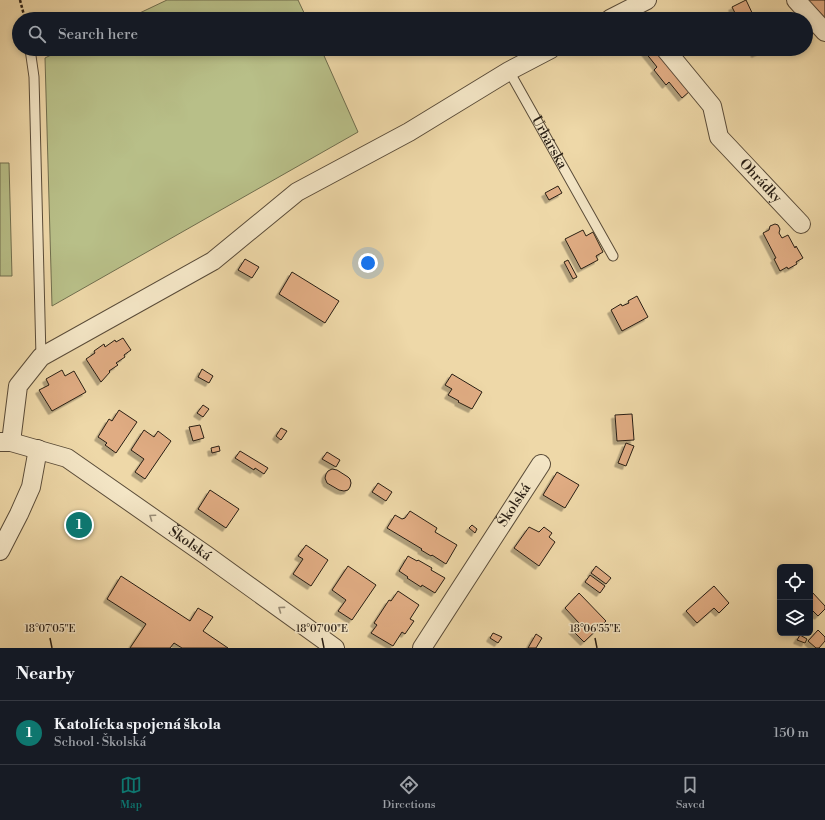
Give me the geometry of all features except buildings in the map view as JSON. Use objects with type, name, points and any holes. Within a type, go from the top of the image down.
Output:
[{"type":"street","points":[[637,12],[647,0]]},
{"type":"street","points":[[796,0],[807,12]]},
{"type":"street","points":[[813,19],[825,32]]},
{"type":"street","points":[[5,442],[18,386],[41,357],[213,261],[297,192],[409,132],[509,71],[538,56]]},
{"type":"street","name":"Ohrádky","points":[[671,56],[712,106],[719,137],[801,224]]},
{"type":"street","name":"Školská","points":[[5,442],[38,449],[67,458],[206,555],[335,648]]},
{"type":"street","points":[[0,551],[31,487],[38,449]]},
{"type":"street","name":"Školská","points":[[422,648],[541,464]]},
{"type":"lane","points":[[31,56],[34,77],[41,357]]},
{"type":"lane","name":"Urbárska","points":[[509,71],[613,256]]},
{"type":"path","points":[[20,0],[23,12]]},
{"type":"green space","points":[[167,0],[298,0],[304,12],[142,12]]},
{"type":"green space","points":[[49,56],[324,56],[358,132],[52,306],[45,58]]},
{"type":"green space","points":[[0,163],[9,163],[12,276],[0,276]]},
{"type":"place","name":"Katolícka spojená škola","points":[[79,525]]}]
